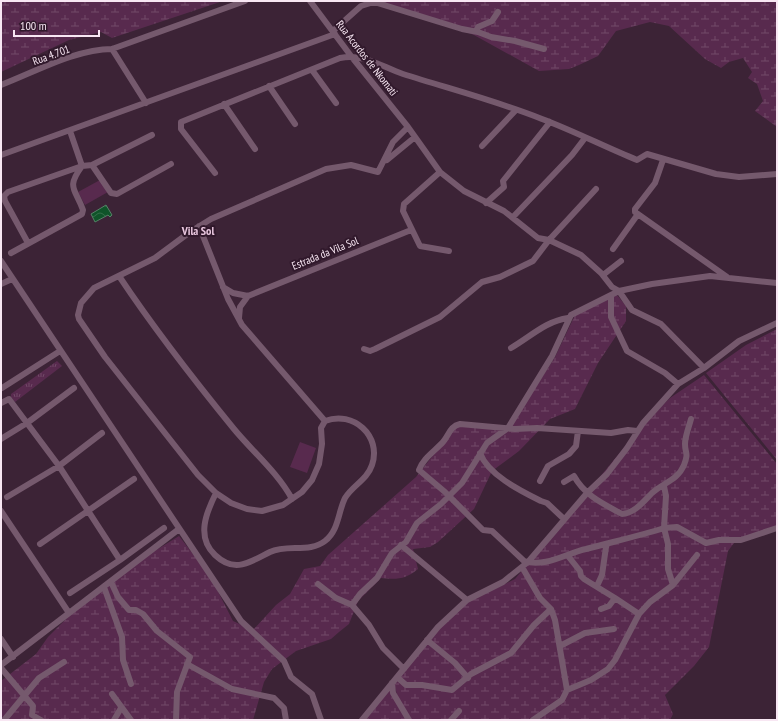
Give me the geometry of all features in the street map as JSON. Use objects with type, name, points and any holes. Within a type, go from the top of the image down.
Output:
[{"type":"street","name":"Rua 4.701","points":[[1,85],[93,50],[112,49],[245,1]]},
{"type":"street","name":"Rua Acordos de Nkomati","points":[[310,1],[350,56],[408,127],[440,172],[460,189],[513,217],[538,238],[549,240],[581,256],[603,275],[612,287],[619,291],[632,310],[661,324],[704,368]]},
{"type":"street","points":[[1,155],[146,103],[334,32],[361,6],[374,2],[449,26],[476,31],[490,37],[515,41],[544,49]]},
{"type":"street","points":[[476,31],[478,27],[492,21],[498,12]]},
{"type":"street","points":[[112,49],[146,103]]},
{"type":"street","points":[[215,173],[182,129],[180,124],[182,121],[340,58],[350,56],[366,58],[404,74],[550,122],[637,160],[647,154],[663,160],[739,178],[777,174]]},
{"type":"street","points":[[312,70],[336,103]]},
{"type":"street","points":[[270,86],[295,124]]},
{"type":"street","points":[[224,104],[255,149]]},
{"type":"street","points":[[482,146],[516,110]]},
{"type":"street","points":[[486,203],[504,187],[503,181],[550,122]]},
{"type":"street","points":[[325,421],[322,428],[322,444],[318,464],[312,480],[302,492],[279,507],[262,511],[247,509],[232,503],[216,493],[198,475],[105,357],[79,319],[79,308],[86,296],[101,283],[119,276],[155,258],[211,219],[326,169],[351,165],[376,172],[380,170],[393,142],[408,127]]},
{"type":"street","points":[[70,131],[82,166]]},
{"type":"street","points":[[28,244],[5,201],[5,194],[22,186],[82,166],[92,165],[152,135]]},
{"type":"street","points":[[385,162],[415,137]]},
{"type":"street","points":[[513,217],[547,180],[568,160],[586,138]]},
{"type":"street","points":[[663,160],[655,183],[636,209],[638,214],[728,278]]},
{"type":"street","points":[[92,165],[111,193],[115,194],[171,164]]},
{"type":"street","points":[[11,253],[82,214],[83,210],[72,186],[73,180],[82,166]]},
{"type":"street","points":[[440,172],[404,204],[403,211],[420,246],[449,251]]},
{"type":"street","points":[[364,349],[370,351],[376,349],[440,317],[482,282],[500,277],[533,261],[549,240],[596,189]]},
{"type":"street","points":[[613,249],[638,214]]},
{"type":"street","points":[[199,226],[223,287],[239,320],[250,335],[325,421]]},
{"type":"street","name":"Estrada da Vila Sol","points":[[248,296],[411,230]]},
{"type":"street","points":[[1,261],[60,352],[241,622],[284,661],[291,677],[312,694],[321,720]]},
{"type":"street","points":[[603,275],[621,261]]},
{"type":"street","points":[[119,276],[143,313],[181,363],[236,431],[278,478],[292,499]]},
{"type":"street","points":[[352,605],[360,594],[377,578],[392,553],[406,542],[416,523],[449,496],[462,483],[487,443],[508,428],[552,356],[568,318],[574,313],[619,291],[652,284],[710,276],[777,283]]},
{"type":"street","points":[[1,284],[12,279]]},
{"type":"street","points":[[223,287],[232,293],[248,296],[240,307],[239,320]]},
{"type":"street","points":[[611,296],[611,317],[627,351],[665,373],[678,384]]},
{"type":"street","points":[[511,348],[534,332],[557,320],[568,318]]},
{"type":"street","points":[[362,720],[438,627],[467,600],[502,582],[528,562],[587,493],[607,474],[628,448],[637,431],[678,384],[704,368],[739,341],[777,323]]},
{"type":"street","points":[[60,352],[2,387],[27,424],[59,466],[120,560]]},
{"type":"street","points":[[1,440],[27,424],[74,388]]},
{"type":"street","points":[[1,403],[9,399]]},
{"type":"street","points":[[216,493],[204,522],[204,535],[214,555],[225,562],[235,565],[246,564],[271,552],[284,548],[316,546],[326,541],[333,533],[346,496],[366,477],[372,464],[373,451],[370,437],[363,428],[354,422],[339,417],[325,421]]},
{"type":"street","points":[[564,482],[570,477],[574,476],[587,493],[624,515],[640,506],[656,489],[664,486],[678,474],[688,453],[685,443],[691,420]]},
{"type":"street","points":[[637,431],[628,430],[611,433],[458,424],[452,428],[442,443],[427,457],[419,470],[449,496],[483,530],[492,532],[524,561],[528,562],[548,561],[568,556],[586,548],[607,544],[664,528],[677,527],[706,543],[719,540],[741,540],[777,528]]},
{"type":"street","points":[[540,481],[548,466],[569,454],[576,446],[578,431]]},
{"type":"street","points":[[7,497],[59,466],[102,432]]},
{"type":"street","points":[[480,453],[483,460],[506,482],[541,502],[547,503],[564,519]]},
{"type":"street","points":[[40,544],[89,512],[134,479]]},
{"type":"street","points":[[664,486],[666,496],[664,528],[668,544],[668,569],[672,586]]},
{"type":"street","points":[[1,510],[69,613]]},
{"type":"street","points":[[70,593],[120,560],[164,528]]},
{"type":"street","points":[[1,665],[14,657],[179,529]]},
{"type":"street","points":[[597,586],[602,575],[607,544]]},
{"type":"street","points":[[401,545],[467,600]]},
{"type":"street","points":[[567,690],[591,680],[608,669],[615,660],[639,614],[650,602],[672,586],[697,555]]},
{"type":"street","points":[[568,556],[580,571],[584,579],[639,614]]},
{"type":"street","points":[[522,567],[540,598],[551,609],[558,631],[561,664],[567,690],[562,700],[533,720]]},
{"type":"street","points":[[111,582],[118,596],[129,610],[136,610],[143,614],[157,630],[190,657],[177,692],[176,720]]},
{"type":"street","points":[[318,584],[336,598],[352,605],[369,625],[383,648],[404,669]]},
{"type":"street","points":[[104,587],[122,637],[123,660],[131,684]]},
{"type":"street","points":[[601,609],[609,606],[615,598]]},
{"type":"street","points":[[397,678],[406,685],[422,685],[452,690],[478,671],[511,654],[534,625],[551,609]]},
{"type":"street","points":[[560,646],[585,633],[614,629]]},
{"type":"street","points":[[1,639],[14,657]]},
{"type":"street","points":[[427,640],[455,663],[468,678]]},
{"type":"street","points":[[5,719],[39,678],[64,662]]},
{"type":"street","points":[[187,664],[232,689],[274,698],[284,708],[286,720]]},
{"type":"street","points":[[1,668],[23,696],[33,706],[32,715],[41,720]]},
{"type":"street","points":[[392,683],[393,693],[409,720]]},
{"type":"street","points":[[112,694],[131,720]]},
{"type":"street","points":[[114,720],[121,708]]},
{"type":"street","points":[[451,720],[459,711]]},
{"type":"green space","points":[[1,1],[223,1],[112,38],[101,32],[69,40],[1,72]]},
{"type":"green space","points":[[378,1],[777,1],[777,127],[755,111],[763,101],[757,84],[748,78],[752,72],[743,58],[729,62],[721,68],[705,59],[669,26],[650,22],[616,31],[598,56],[569,69],[539,71],[474,35]]},
{"type":"green space","points":[[100,180],[108,192],[85,205],[78,192]]},
{"type":"green space","points":[[617,295],[626,306],[626,321],[598,363],[575,409],[550,419],[519,451],[492,471],[474,509],[438,542],[430,547],[413,549],[418,569],[401,578],[381,578],[358,601],[349,624],[331,639],[296,651],[272,669],[264,682],[253,720],[1,720],[1,681],[36,654],[48,637],[69,616],[145,557],[179,536],[210,576],[233,621],[253,630],[276,605],[290,594],[304,569],[320,566],[328,555],[416,477],[453,430],[458,426],[507,432],[555,357],[575,315]]},
{"type":"green space","points":[[777,329],[777,460],[706,373],[746,345]]},
{"type":"green space","points":[[57,361],[62,366],[15,402],[11,397],[11,394]]},
{"type":"green space","points":[[704,375],[777,464],[777,526],[734,543],[728,551],[709,647],[694,666],[665,695],[673,714],[670,720],[411,720],[398,698],[394,684],[438,629],[468,602],[515,579],[648,419],[670,398]]},
{"type":"green space","points":[[300,442],[316,448],[307,473],[290,467]]},
{"type":"green space","points":[[389,689],[408,720],[365,720]]},
{"type":"water","points":[[106,205],[112,215],[110,217],[108,215],[95,222],[91,214]]},
{"type":"district","name":"Vila Sol","points":[[198,230]]}]
